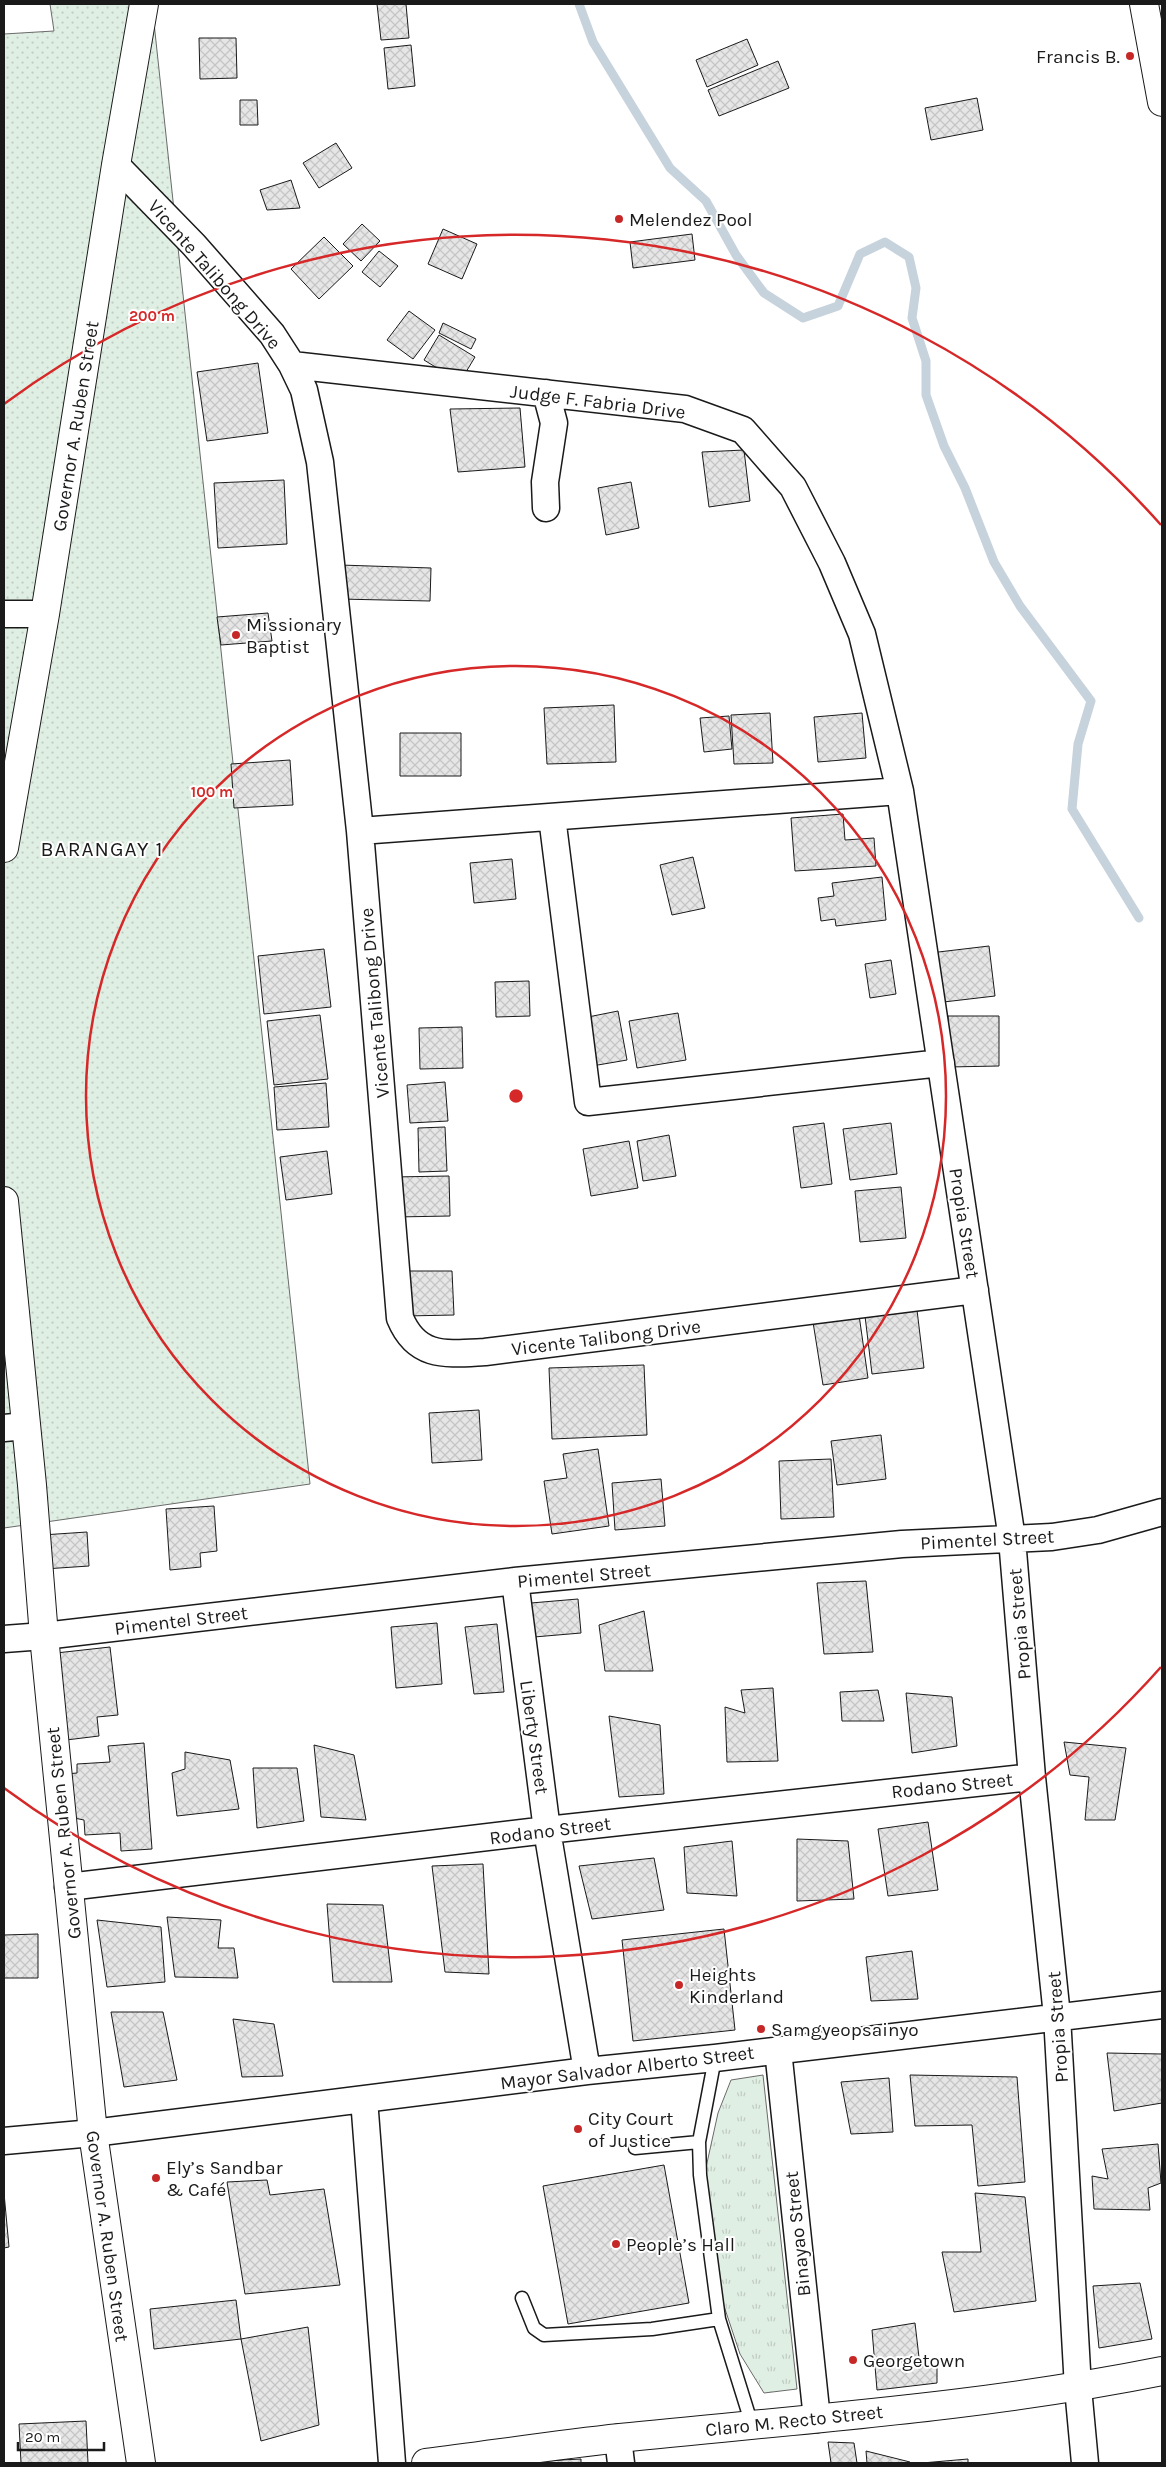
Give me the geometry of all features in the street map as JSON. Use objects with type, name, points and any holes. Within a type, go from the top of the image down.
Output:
[{"type":"main road","name":"Governor A. Ruben Street","points":[[4,848],[5,821],[45,614],[116,165],[144,4]]},
{"type":"main road","points":[[1144,4],[1162,102]]},
{"type":"main road","name":"Governor A. Ruben Street","points":[[4,1201],[15,1427],[44,1636],[93,2133],[142,2463]]},
{"type":"main road","name":"Claro M. Recto Street","points":[[426,2463],[619,2451],[752,2425],[1078,2388],[1162,2371]]},
{"type":"street","name":"Vicente Talibong Drive","points":[[116,165],[194,245],[272,334],[304,390],[320,462],[360,831],[400,1318],[405,1332],[414,1342],[443,1354],[485,1352],[975,1290]]},
{"type":"street","name":"Judge F. Fabria Drive","points":[[292,366],[685,409],[743,430],[793,487],[832,563],[862,634],[900,791]]},
{"type":"street","points":[[546,393],[554,423],[545,482],[546,508]]},
{"type":"street","points":[[4,614],[45,614]]},
{"type":"street","points":[[360,831],[900,791]]},
{"type":"street","name":"Propia Street","points":[[900,791],[1012,1538],[1032,1777],[1057,2016],[1078,2388],[1085,2463]]},
{"type":"street","points":[[552,817],[588,1102],[940,1063]]},
{"type":"street","name":"Pimentel Street","points":[[4,1639],[44,1636],[514,1581],[902,1544],[1052,1537],[1098,1530],[1162,1512]]},
{"type":"street","name":"Liberty Street","points":[[514,1581],[547,1830],[587,2071]]},
{"type":"street","name":"Rodano Street","points":[[68,1887],[547,1830],[1032,1777]]},
{"type":"street","name":"Mayor Salvador Alberto Street","points":[[4,2141],[93,2133],[587,2071],[715,2058],[1162,2005]]},
{"type":"street","name":"Binayao Street","points":[[778,2050],[817,2419]]},
{"type":"street","points":[[364,2099],[392,2463]]},
{"type":"lane","points":[[715,2058],[699,2142],[705,2219],[724,2342],[752,2425]]},
{"type":"lane","points":[[635,2148],[699,2142]]},
{"type":"lane","points":[[522,2298],[534,2328],[544,2334],[652,2329],[719,2319]]},
{"type":"green space","points":[[50,4],[152,4],[310,1484],[4,1528],[4,34],[54,31]]},
{"type":"green space","points":[[763,2075],[797,2389],[764,2393],[740,2354],[722,2300],[705,2172],[718,2113],[731,2080]]},
{"type":"building","points":[[377,4],[406,4],[409,38],[381,40]]},
{"type":"building","points":[[199,38],[236,38],[237,78],[200,79]]},
{"type":"building","points":[[747,39],[758,65],[707,87],[696,60]]},
{"type":"building","points":[[411,45],[415,86],[388,89],[384,48]]},
{"type":"building","points":[[778,61],[789,88],[719,116],[708,90]]},
{"type":"building","points":[[977,98],[983,130],[931,140],[925,108]]},
{"type":"building","points":[[240,100],[257,100],[258,125],[240,125]]},
{"type":"building","points":[[336,143],[352,168],[319,188],[303,163]]},
{"type":"building","points":[[291,180],[300,208],[267,210],[260,190]]},
{"type":"building","points":[[362,224],[380,241],[361,261],[343,244]]},
{"type":"building","points":[[443,229],[477,244],[462,279],[428,264]]},
{"type":"building","points":[[692,234],[695,260],[633,268],[630,242]]},
{"type":"building","points":[[324,237],[353,266],[319,299],[291,269]]},
{"type":"building","points":[[379,251],[398,266],[380,287],[362,272]]},
{"type":"building","points":[[409,311],[435,330],[413,359],[387,340]]},
{"type":"building","points":[[443,323],[476,339],[471,349],[439,333]]},
{"type":"building","points":[[439,335],[475,357],[460,382],[424,360]]},
{"type":"building","points":[[258,363],[268,433],[207,441],[197,372]]},
{"type":"building","points":[[520,408],[525,467],[458,472],[450,409]]},
{"type":"building","points":[[744,450],[750,501],[709,507],[702,452]]},
{"type":"building","points":[[284,480],[287,544],[218,548],[214,483]]},
{"type":"building","points":[[631,482],[639,528],[606,535],[598,488]]},
{"type":"building","points":[[340,565],[431,568],[430,601],[339,599]]},
{"type":"building","name":"Missionary Baptist","points":[[268,613],[272,641],[221,645],[217,617]]},
{"type":"building","points":[[614,705],[616,762],[547,764],[544,708]]},
{"type":"building","points":[[770,713],[773,763],[734,764],[731,715]]},
{"type":"building","points":[[862,713],[866,758],[818,762],[814,717]]},
{"type":"building","points":[[729,716],[732,749],[704,752],[700,718]]},
{"type":"building","points":[[400,733],[461,733],[461,776],[400,776]]},
{"type":"building","points":[[290,760],[293,805],[234,808],[231,764]]},
{"type":"building","points":[[843,814],[845,840],[874,838],[876,866],[795,871],[791,818]]},
{"type":"building","points":[[693,857],[705,908],[672,915],[660,865]]},
{"type":"building","points":[[512,859],[516,899],[474,903],[470,863]]},
{"type":"building","points":[[882,877],[886,920],[836,926],[835,919],[821,921],[818,898],[834,896],[832,883]]},
{"type":"building","points":[[989,946],[995,996],[935,1003],[930,953]]},
{"type":"building","points":[[324,949],[331,1007],[264,1014],[258,956]]},
{"type":"building","points":[[891,960],[896,994],[870,998],[865,964]]},
{"type":"building","points":[[529,981],[530,1016],[496,1017],[495,982]]},
{"type":"building","points":[[618,1011],[627,1060],[592,1066],[583,1018]]},
{"type":"building","points":[[678,1013],[686,1060],[637,1068],[629,1021]]},
{"type":"building","points":[[320,1015],[328,1079],[274,1085],[267,1021]]},
{"type":"building","points":[[948,1016],[999,1016],[999,1066],[948,1067]]},
{"type":"building","points":[[462,1027],[463,1068],[420,1069],[419,1028]]},
{"type":"building","points":[[445,1082],[448,1121],[410,1123],[407,1085]]},
{"type":"building","points":[[326,1083],[329,1127],[277,1130],[274,1087]]},
{"type":"building","points":[[824,1123],[832,1184],[801,1188],[793,1127]]},
{"type":"building","points":[[891,1123],[897,1174],[850,1180],[843,1129]]},
{"type":"building","points":[[445,1127],[447,1171],[419,1172],[418,1128]]},
{"type":"building","points":[[669,1135],[676,1176],[643,1181],[637,1141]]},
{"type":"building","points":[[629,1141],[638,1188],[591,1196],[583,1149]]},
{"type":"building","points":[[327,1151],[332,1194],[286,1200],[280,1157]]},
{"type":"building","points":[[449,1176],[450,1216],[395,1217],[393,1177]]},
{"type":"building","points":[[901,1187],[906,1238],[860,1242],[855,1191]]},
{"type":"building","points":[[403,1271],[452,1271],[454,1315],[405,1316]]},
{"type":"building","points":[[917,1310],[924,1368],[872,1374],[865,1316]]},
{"type":"building","points":[[859,1315],[868,1378],[823,1385],[813,1322]]},
{"type":"building","points":[[644,1365],[647,1435],[552,1439],[549,1368]]},
{"type":"building","points":[[479,1410],[482,1460],[432,1463],[429,1413]]},
{"type":"building","points":[[881,1435],[886,1479],[837,1485],[831,1441]]},
{"type":"building","points":[[598,1449],[609,1526],[552,1534],[544,1481],[567,1478],[563,1454]]},
{"type":"building","points":[[831,1459],[834,1517],[781,1519],[779,1461]]},
{"type":"building","points":[[661,1479],[665,1526],[615,1530],[612,1483]]},
{"type":"building","points":[[214,1506],[217,1551],[200,1553],[201,1567],[170,1570],[166,1509]]},
{"type":"building","points":[[87,1532],[89,1566],[44,1569],[42,1535]]},
{"type":"building","points":[[866,1581],[873,1652],[824,1654],[817,1583]]},
{"type":"building","points":[[578,1599],[581,1633],[534,1637],[531,1603]]},
{"type":"building","points":[[644,1611],[653,1671],[605,1671],[599,1625]]},
{"type":"building","points":[[437,1623],[442,1684],[396,1688],[391,1627]]},
{"type":"building","points":[[497,1624],[504,1692],[474,1694],[465,1627]]},
{"type":"building","points":[[110,1647],[118,1715],[97,1717],[99,1736],[66,1740],[56,1653]]},
{"type":"building","points":[[773,1688],[778,1761],[727,1762],[725,1707],[745,1713],[741,1690]]},
{"type":"building","points":[[878,1690],[884,1721],[842,1721],[840,1692]]},
{"type":"building","points":[[906,1693],[952,1697],[957,1746],[912,1753]]},
{"type":"building","points":[[609,1716],[660,1725],[664,1794],[619,1797]]},
{"type":"building","points":[[1064,1742],[1126,1748],[1115,1820],[1085,1820],[1089,1777],[1070,1775]]},
{"type":"building","points":[[144,1743],[152,1849],[121,1851],[120,1833],[85,1835],[84,1820],[69,1817],[65,1774],[77,1773],[77,1764],[110,1762],[108,1746]]},
{"type":"building","points":[[314,1745],[354,1755],[366,1820],[321,1817]]},
{"type":"building","points":[[185,1752],[230,1760],[239,1809],[177,1816],[172,1773],[185,1769]]},
{"type":"building","points":[[253,1768],[297,1768],[304,1821],[257,1828]]},
{"type":"building","points":[[928,1822],[938,1890],[888,1896],[878,1829]]},
{"type":"building","points":[[797,1839],[848,1841],[854,1899],[797,1901]]},
{"type":"building","points":[[732,1841],[737,1896],[687,1893],[684,1847]]},
{"type":"building","points":[[654,1858],[664,1910],[592,1919],[579,1866]]},
{"type":"building","points":[[483,1864],[489,1974],[445,1972],[432,1866]]},
{"type":"building","points":[[327,1904],[383,1905],[392,1982],[333,1982]]},
{"type":"building","points":[[167,1917],[221,1920],[218,1948],[234,1948],[238,1978],[175,1977]]},
{"type":"building","points":[[97,1920],[161,1927],[165,1982],[107,1987]]},
{"type":"building","name":"Heights Kinderland","points":[[724,1929],[735,2030],[633,2041],[622,1940]]},
{"type":"building","points":[[38,1934],[38,1978],[4,1978],[4,1935]]},
{"type":"building","points":[[912,1951],[918,1999],[871,2001],[866,1957]]},
{"type":"building","points":[[111,2012],[163,2012],[177,2080],[124,2087]]},
{"type":"building","points":[[233,2019],[274,2024],[283,2076],[242,2077]]},
{"type":"building","points":[[1107,2053],[1162,2054],[1162,2103],[1114,2111]]},
{"type":"building","points":[[910,2075],[1017,2077],[1025,2182],[978,2186],[972,2125],[915,2126]]},
{"type":"building","points":[[889,2078],[893,2132],[851,2134],[841,2082]]},
{"type":"building","points":[[1158,2144],[1161,2183],[1148,2188],[1150,2210],[1094,2209],[1092,2176],[1108,2179],[1102,2149]]},
{"type":"building","name":"People’s Hall","points":[[664,2165],[689,2303],[568,2324],[543,2186]]},
{"type":"building","points":[[267,2180],[270,2195],[324,2189],[340,2285],[245,2294],[227,2182]]},
{"type":"building","points":[[4,2193],[9,2247],[4,2248]]},
{"type":"building","points":[[975,2193],[1025,2197],[1036,2301],[954,2312],[942,2252],[981,2252]]},
{"type":"building","points":[[1140,2283],[1152,2339],[1099,2348],[1093,2286]]},
{"type":"building","points":[[236,2300],[241,2339],[154,2349],[150,2309]]},
{"type":"building","points":[[915,2323],[920,2366],[937,2366],[937,2383],[877,2390],[872,2330]]},
{"type":"building","points":[[308,2327],[319,2425],[261,2441],[241,2339]]},
{"type":"building","points":[[86,2421],[88,2463],[21,2463],[19,2424]]},
{"type":"building","points":[[828,2442],[854,2443],[857,2463],[831,2463]]},
{"type":"building","points":[[866,2451],[910,2462],[910,2463],[867,2463]]},
{"type":"building","points":[[581,2459],[581,2463],[541,2463],[541,2461]]},
{"type":"building","points":[[968,2459],[968,2463],[922,2463]]},
{"type":"waterway","points":[[579,4],[593,42],[670,168],[706,201],[736,255],[764,293],[803,318],[838,306],[860,254],[885,242],[909,257],[916,288],[912,318],[926,361],[926,395],[944,446],[965,488],[994,562],[1020,606],[1091,701],[1078,744],[1072,809],[1139,918]]},
{"type":"place","name":"Francis B.","points":[[1130,56]]},
{"type":"place","name":"Melendez Pool","points":[[619,219]]},
{"type":"place","name":"Missionary Baptist","points":[[236,635]]},
{"type":"place","name":"Heights Kinderland","points":[[679,1985]]},
{"type":"place","name":"Samgyeopsainyo","points":[[761,2029]]},
{"type":"place","name":"City Court of Justice","points":[[578,2129]]},
{"type":"place","name":"Ely’s Sandbar & Café","points":[[156,2178]]},
{"type":"place","name":"People’s Hall","points":[[616,2244]]},
{"type":"place","name":"Georgetown","points":[[853,2360]]},
{"type":"district","name":"BARANGAY 1","points":[[102,849]]}]
